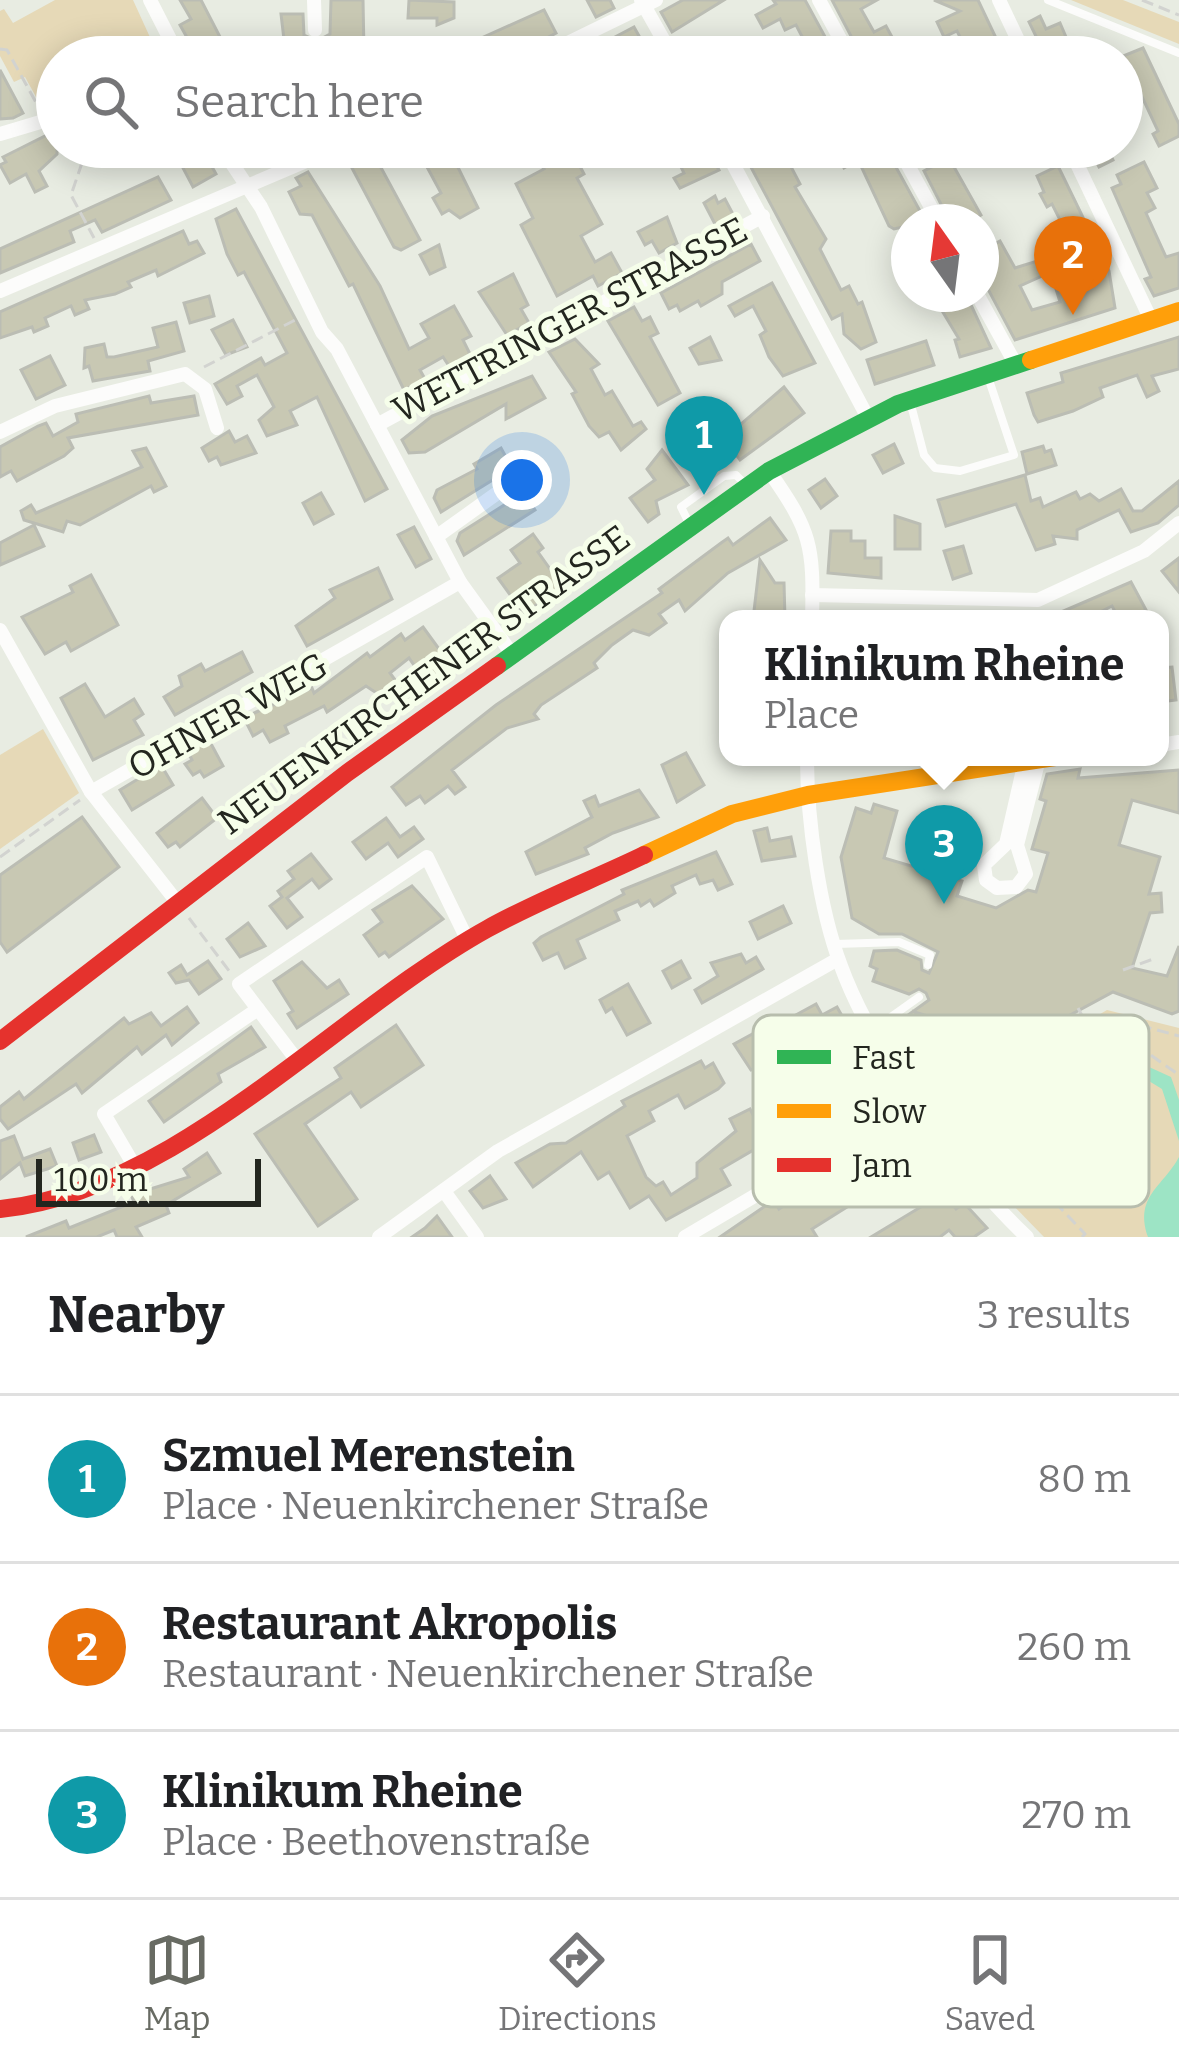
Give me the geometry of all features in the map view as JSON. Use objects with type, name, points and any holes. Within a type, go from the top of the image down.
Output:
[{"type":"street","points":[[150,0],[168,36]]},
{"type":"street","points":[[314,0],[315,31]]},
{"type":"street","points":[[819,0],[839,36]]},
{"type":"street","points":[[1000,0],[1016,36]]},
{"type":"street","points":[[580,36],[647,2],[663,36]]},
{"type":"street","points":[[0,134],[36,123]]},
{"type":"street","points":[[234,168],[460,582],[512,654]]},
{"type":"street","points":[[0,290],[289,168]]},
{"type":"street","points":[[736,168],[868,418]]},
{"type":"street","points":[[909,168],[929,204]]},
{"type":"street","points":[[1079,168],[1151,320]]},
{"type":"street","name":"WETTRINGER STRASSE","points":[[377,425],[763,216]]},
{"type":"street","name":"NEUENKIRCHENER STRASSE","points":[[0,1041],[182,910],[512,654],[769,470],[909,399],[1179,311]]},
{"type":"street","points":[[987,312],[1015,363]]},
{"type":"street","points":[[0,431],[55,406],[185,374],[205,389],[217,428]]},
{"type":"street","points":[[769,470],[811,541],[812,610]]},
{"type":"street","points":[[436,537],[520,476]]},
{"type":"street","points":[[812,596],[1038,600],[1144,550],[1179,523]]},
{"type":"street","name":"OHNER WEG","points":[[91,793],[460,582]]},
{"type":"street","points":[[0,630],[91,793],[182,910]]},
{"type":"street","points":[[807,766],[808,795],[836,951],[867,1015]]},
{"type":"street","points":[[0,1210],[32,1206],[162,1155],[468,940],[732,814],[808,795],[995,766]]},
{"type":"street","points":[[1037,766],[1006,844],[984,865],[986,880],[997,888],[1016,886],[1026,874],[1017,844],[1038,766]]},
{"type":"street","points":[[296,1059],[239,984],[428,857],[468,940]]},
{"type":"street","points":[[379,1237],[498,1150],[836,951]]},
{"type":"street","points":[[135,1167],[104,1114],[258,1010]]},
{"type":"street","points":[[444,1191],[478,1237]]},
{"type":"street","points":[[685,1237],[753,1197]]},
{"type":"street","points":[[995,1207],[1016,1234]]},
{"type":"lane","points":[[1048,0],[1137,36]]},
{"type":"lane","points":[[1143,38],[1179,53]]},
{"type":"lane","points":[[909,399],[924,455],[935,468],[960,471],[1014,455],[986,373]]},
{"type":"lane","points":[[836,951],[899,942],[930,955],[928,965]]},
{"type":"lane","points":[[894,1015],[919,998]]},
{"type":"path","points":[[1142,0],[1179,15]]},
{"type":"path","points":[[0,49],[7,50],[36,95]]},
{"type":"path","points":[[79,168],[71,195],[100,249]]},
{"type":"path","points":[[185,374],[311,311]]},
{"type":"path","name":"OHNER WEG","points":[[0,857],[91,793]]},
{"type":"path","points":[[182,910],[239,984]]},
{"type":"path","points":[[1123,970],[1156,958]]},
{"type":"path","points":[[1078,1008],[1082,1015]]},
{"type":"path","points":[[1149,1028],[1179,1036]]},
{"type":"path","points":[[1149,1054],[1179,1075]]},
{"type":"path","points":[[1059,1207],[1082,1237]]},
{"type":"shaded area","points":[[55,0],[133,0],[149,36],[36,36],[36,97],[25,77],[14,82],[0,56],[0,11],[4,9],[13,23]]},
{"type":"shaded area","points":[[1071,0],[1123,0],[1179,22],[1179,44]]},
{"type":"shaded area","points":[[43,729],[79,793],[0,849],[0,755]]},
{"type":"shaded area","points":[[1149,1020],[1179,1028],[1179,1237],[1044,1237],[1015,1207],[1149,1207]]},
{"type":"shaded area","points":[[1149,1067],[1171,1077],[1179,1100],[1179,1141],[1162,1089],[1149,1081]]},
{"type":"shaded area","points":[[1179,1157],[1179,1237],[1148,1237],[1146,1207]]},
{"type":"building","points":[[180,0],[201,0],[219,36],[186,36],[180,25],[191,19]]},
{"type":"building","points":[[331,0],[363,0],[364,36],[326,36]]},
{"type":"building","points":[[409,0],[454,2],[454,18],[437,25],[437,18],[408,18]]},
{"type":"building","points":[[587,0],[610,0],[614,8],[596,17]]},
{"type":"building","points":[[683,0],[724,0],[672,32],[661,12]]},
{"type":"building","points":[[773,0],[805,0],[825,36],[802,36],[796,25],[785,30],[780,19],[763,28],[756,15],[776,4]]},
{"type":"building","points":[[832,0],[877,0],[861,9],[874,32],[886,26],[891,36],[851,36]]},
{"type":"building","points":[[934,0],[978,0],[995,36],[960,36],[957,31],[944,36],[937,22],[960,11]]},
{"type":"building","points":[[544,10],[556,33],[550,36],[486,36]]},
{"type":"building","points":[[281,14],[303,14],[304,35],[284,36]]},
{"type":"building","points":[[1040,16],[1046,29],[1060,23],[1066,36],[1036,36],[1029,22]]},
{"type":"building","points":[[634,27],[639,36],[617,36]]},
{"type":"building","points":[[1143,48],[1179,124],[1179,136],[1159,146],[1153,134],[1158,131],[1143,99]]},
{"type":"building","points":[[0,70],[23,113],[13,118],[0,119]]},
{"type":"building","points":[[36,140],[36,168],[42,168],[39,171],[47,186],[35,192],[26,174],[10,183],[0,165],[6,162],[3,157]]},
{"type":"building","points":[[1143,162],[1157,188],[1147,193],[1155,208],[1146,213],[1166,257],[1179,253],[1179,288],[1154,296],[1145,279],[1151,277],[1112,188],[1121,184],[1117,175],[1143,168]]},
{"type":"building","points":[[183,168],[213,168],[216,174],[193,187]]},
{"type":"building","points":[[352,168],[381,168],[420,240],[401,250],[394,247]]},
{"type":"building","points":[[428,168],[458,168],[478,208],[460,218],[449,210],[442,214],[433,198],[441,193]]},
{"type":"building","points":[[581,168],[584,174],[577,178],[602,224],[581,236],[595,262],[611,253],[622,273],[598,286],[593,276],[557,296],[521,225],[533,218],[516,184],[544,169]]},
{"type":"building","points":[[682,168],[719,170],[680,188],[674,178],[684,173]]},
{"type":"building","points":[[751,168],[792,168],[800,184],[795,187],[826,239],[820,249],[841,290],[849,286],[858,304],[862,302],[876,342],[861,349],[844,334],[842,314],[832,319]]},
{"type":"building","points":[[862,168],[896,168],[916,204],[891,204],[891,227]]},
{"type":"building","points":[[955,168],[975,204],[941,204],[924,171]]},
{"type":"building","points":[[1059,168],[1109,271],[1115,308],[1015,340],[999,310],[999,242],[1015,268],[1047,258],[1053,271],[1020,286],[1032,310],[1060,302],[1056,289],[1090,279],[1052,204],[1047,207],[1040,194],[1044,192],[1037,176]]},
{"type":"building","points":[[308,172],[380,286],[409,349],[429,338],[421,324],[454,306],[471,336],[463,340],[470,354],[449,366],[443,357],[420,370],[425,379],[404,390],[353,284],[349,286],[312,215],[300,214],[289,192],[301,186],[296,178]]},
{"type":"building","points":[[158,177],[171,200],[102,232],[95,220],[70,231],[74,242],[0,273],[0,249]]},
{"type":"building","points":[[715,196],[718,203],[725,199],[735,218],[717,228],[704,203]]},
{"type":"building","points":[[236,209],[387,489],[365,501],[317,397],[290,411],[297,425],[267,436],[259,420],[274,407],[257,375],[237,386],[242,396],[227,404],[215,384],[261,358],[265,365],[287,353],[244,272],[238,275],[227,254],[216,219]]},
{"type":"building","points":[[667,217],[677,243],[659,253],[652,241],[645,245],[638,232]]},
{"type":"building","points":[[183,231],[189,244],[197,241],[204,253],[158,276],[156,270],[128,282],[131,287],[115,294],[85,300],[89,309],[75,315],[71,306],[45,318],[48,326],[0,338],[0,312]]},
{"type":"building","points":[[751,244],[760,261],[722,282],[722,294],[701,306],[698,301],[680,311],[677,305],[669,309],[661,293]]},
{"type":"building","points":[[439,245],[445,267],[430,274],[420,255]]},
{"type":"building","points":[[513,274],[528,305],[521,309],[529,323],[507,335],[479,292]]},
{"type":"building","points":[[772,283],[815,363],[783,376],[769,357],[760,335],[766,331],[753,306],[735,316],[729,306]]},
{"type":"building","points":[[209,296],[214,316],[190,323],[184,303]]},
{"type":"building","points":[[634,307],[642,321],[650,317],[658,333],[650,337],[680,393],[658,405],[608,321]]},
{"type":"building","points":[[943,312],[974,312],[991,348],[960,357],[955,340],[959,339]]},
{"type":"building","points":[[233,320],[247,347],[226,355],[212,330]]},
{"type":"building","points":[[176,322],[184,351],[148,361],[150,371],[93,381],[89,366],[84,368],[85,348],[104,344],[107,357],[114,357],[158,347],[153,328]]},
{"type":"building","points":[[710,337],[721,360],[699,364],[690,348]]},
{"type":"building","points":[[1179,337],[1179,369],[1152,376],[1159,391],[1147,397],[1137,375],[1100,388],[1103,397],[1073,411],[1038,422],[1034,415],[1027,393],[1063,382],[1061,373]]},
{"type":"building","points":[[575,339],[599,364],[591,369],[605,395],[612,391],[633,426],[641,422],[646,429],[621,450],[609,432],[599,437],[589,426],[572,394],[576,392],[549,352]]},
{"type":"building","points":[[926,341],[934,365],[875,384],[867,360]]},
{"type":"building","points":[[50,356],[65,385],[36,399],[21,370]]},
{"type":"building","points":[[532,376],[545,398],[506,419],[506,404],[425,452],[409,453],[402,440],[432,416]]},
{"type":"building","points":[[784,387],[804,413],[740,460],[731,448],[697,479],[677,440],[712,421],[729,445],[739,439],[734,430]]},
{"type":"building","points":[[149,396],[151,403],[194,396],[198,415],[68,438],[73,448],[64,456],[17,481],[11,471],[0,477],[0,447],[38,426],[46,423],[53,436],[78,422],[76,414]]},
{"type":"building","points":[[229,431],[235,442],[247,436],[256,453],[221,465],[217,457],[209,461],[202,448]]},
{"type":"building","points":[[894,444],[903,463],[883,473],[873,455]]},
{"type":"building","points":[[1043,446],[1045,452],[1051,450],[1056,465],[1027,474],[1022,452]]},
{"type":"building","points":[[146,448],[166,486],[154,492],[151,486],[80,525],[67,521],[63,532],[24,520],[21,511],[31,505],[36,513],[142,467],[133,451]]},
{"type":"building","points":[[501,448],[512,468],[441,512],[434,498],[437,490],[477,469],[474,464]]},
{"type":"building","points":[[662,450],[688,485],[656,501],[659,514],[648,522],[630,498],[655,480],[647,469]]},
{"type":"building","points":[[1025,475],[1031,501],[1040,498],[1043,507],[1076,492],[1080,499],[1090,494],[1099,501],[1121,489],[1133,511],[1142,511],[1179,481],[1179,505],[1158,523],[1131,532],[1119,510],[1077,530],[1077,539],[1053,536],[1055,544],[1036,550],[1016,504],[946,526],[938,500]]},
{"type":"building","points":[[825,479],[837,496],[821,508],[809,490]]},
{"type":"building","points":[[531,488],[538,502],[532,505],[535,510],[464,555],[457,541],[460,533]]},
{"type":"building","points":[[321,493],[333,514],[314,524],[303,503]]},
{"type":"building","points":[[895,516],[920,524],[920,549],[895,549]]},
{"type":"building","points":[[770,518],[786,540],[728,573],[685,611],[679,600],[659,614],[666,623],[649,635],[633,630],[612,645],[594,663],[597,668],[541,705],[534,714],[538,719],[507,728],[452,770],[465,787],[455,794],[448,786],[425,803],[420,796],[406,805],[392,787],[496,705],[662,593],[659,589],[728,538],[733,545]]},
{"type":"building","points":[[34,525],[44,546],[0,565],[0,543]]},
{"type":"building","points":[[414,527],[431,559],[416,567],[398,535]]},
{"type":"building","points":[[831,531],[851,531],[851,541],[865,541],[865,558],[881,558],[881,578],[828,573]]},
{"type":"building","points":[[533,534],[543,548],[538,552],[562,586],[524,614],[498,578],[520,563],[511,550]]},
{"type":"building","points":[[963,546],[971,573],[953,579],[944,551]]},
{"type":"building","points":[[1179,558],[1179,592],[1162,571]]},
{"type":"building","points":[[760,560],[775,583],[784,583],[785,610],[754,610]]},
{"type":"building","points":[[378,568],[392,599],[307,646],[296,626],[335,598],[330,590]]},
{"type":"building","points":[[91,575],[118,625],[71,651],[66,642],[45,654],[22,617],[73,592],[70,586]]},
{"type":"building","points":[[1131,582],[1146,610],[1114,610],[1112,606],[1066,610]]},
{"type":"building","points":[[423,627],[439,649],[447,644],[459,660],[427,684],[409,658],[390,673],[398,684],[381,696],[366,686],[327,712],[324,706],[285,726],[288,733],[270,742],[263,730],[253,736],[246,722],[254,713],[312,688],[314,693],[367,653],[370,657],[401,634],[405,640]]},
{"type":"building","points":[[242,652],[252,672],[175,715],[164,697],[182,686],[179,676],[201,664],[205,671]]},
{"type":"building","points":[[1169,667],[1176,700],[1169,701]]},
{"type":"building","points":[[85,684],[105,717],[134,699],[143,714],[134,720],[143,735],[93,760],[61,698]]},
{"type":"building","points":[[209,740],[223,766],[204,777],[200,771],[193,775],[185,764],[192,760],[188,752]]},
{"type":"building","points":[[686,753],[704,785],[677,802],[662,765]]},
{"type":"building","points":[[161,765],[173,785],[132,810],[120,790]]},
{"type":"building","points":[[1080,769],[1078,778],[1179,770],[1179,813],[1132,800],[1119,845],[1160,857],[1149,894],[1161,893],[1162,912],[1150,913],[1132,968],[1167,976],[1179,946],[1179,1011],[1172,1014],[1113,992],[1070,1015],[908,1015],[929,1000],[926,993],[919,989],[909,994],[873,981],[874,951],[897,950],[921,960],[922,970],[929,973],[938,952],[902,934],[879,934],[852,918],[841,857],[856,808],[871,813],[874,804],[897,811],[884,858],[962,881],[957,896],[996,908],[1028,890],[1036,892],[1048,853],[1032,849],[1046,801],[1040,799],[1047,774]]},
{"type":"building","points":[[639,790],[658,817],[613,833],[585,848],[588,854],[536,874],[526,852],[592,817],[584,801],[595,796],[599,806]]},
{"type":"building","points":[[202,798],[217,818],[180,847],[176,842],[168,847],[157,833]]},
{"type":"building","points":[[82,817],[119,867],[7,952],[0,942],[0,875]]},
{"type":"building","points":[[386,818],[400,837],[414,827],[423,839],[398,857],[388,843],[366,859],[353,842]]},
{"type":"building","points":[[767,828],[770,841],[791,837],[795,856],[762,861],[754,831]]},
{"type":"building","points":[[716,852],[732,884],[718,890],[713,880],[700,884],[696,875],[672,886],[675,893],[654,906],[650,900],[641,906],[638,901],[615,911],[619,920],[577,940],[585,958],[565,968],[558,953],[543,960],[534,943],[541,937],[624,894],[622,890]]},
{"type":"building","points":[[311,854],[331,879],[319,888],[312,879],[287,898],[302,917],[287,928],[270,906],[282,897],[278,891],[294,879],[288,871]]},
{"type":"building","points":[[412,886],[443,919],[389,957],[385,952],[379,956],[364,935],[382,922],[373,910]]},
{"type":"building","points":[[783,906],[791,923],[758,939],[750,922]]},
{"type":"building","points":[[248,923],[265,946],[240,957],[227,939]]},
{"type":"building","points":[[741,954],[746,963],[756,957],[763,969],[702,1003],[695,990],[718,976],[711,963]]},
{"type":"building","points":[[208,961],[221,979],[199,994],[189,980],[176,983],[169,973],[181,965],[187,975]]},
{"type":"building","points":[[681,961],[690,978],[672,988],[663,971]]},
{"type":"building","points":[[302,962],[327,988],[339,980],[348,994],[297,1028],[288,1014],[293,1011],[274,981]]},
{"type":"building","points":[[628,984],[650,1023],[627,1035],[612,1008],[606,1012],[600,1000]]},
{"type":"building","points":[[816,1004],[822,1015],[796,1015]]},
{"type":"building","points":[[187,1007],[198,1023],[172,1045],[166,1035],[142,1054],[137,1047],[82,1093],[76,1084],[8,1129],[0,1119],[0,1107],[19,1092],[24,1099],[124,1018],[129,1024],[151,1013],[161,1026]]},
{"type":"building","points":[[396,1025],[423,1065],[361,1107],[351,1092],[305,1124],[357,1199],[318,1226],[255,1134],[341,1078],[335,1068]]},
{"type":"building","points":[[251,1027],[265,1047],[218,1074],[221,1082],[164,1122],[149,1101]]},
{"type":"building","points":[[753,1034],[753,1069],[751,1070],[734,1044]]},
{"type":"building","points":[[701,1061],[705,1068],[713,1063],[724,1083],[685,1108],[678,1095],[649,1111],[654,1121],[627,1136],[646,1177],[656,1186],[663,1182],[671,1195],[697,1178],[697,1163],[736,1131],[730,1119],[750,1109],[753,1150],[721,1169],[730,1185],[666,1220],[649,1196],[630,1208],[609,1172],[598,1179],[581,1152],[533,1187],[516,1163],[550,1144],[566,1143],[625,1106],[622,1101]]},
{"type":"building","points":[[94,1135],[101,1152],[79,1160],[73,1143]]},
{"type":"building","points":[[14,1136],[23,1159],[50,1149],[57,1166],[25,1176],[20,1163],[0,1179],[0,1141]]},
{"type":"building","points":[[207,1153],[220,1173],[166,1205],[169,1213],[136,1227],[142,1237],[117,1237],[114,1230],[97,1237],[26,1237],[66,1221],[69,1228],[134,1202],[131,1195],[189,1177],[184,1169]]},
{"type":"building","points":[[490,1176],[506,1199],[483,1208],[470,1191]]},
{"type":"building","points":[[764,1207],[847,1207],[812,1229],[817,1237],[720,1237]]},
{"type":"building","points":[[921,1207],[968,1207],[987,1228],[974,1237],[955,1237],[949,1230],[940,1237],[871,1237]]},
{"type":"building","points":[[437,1216],[452,1237],[412,1237],[425,1228]]},
{"type":"traffic: fast","points":[[497,666],[769,471],[898,404],[1031,360]]},
{"type":"traffic: slow","points":[[1031,360],[1179,311]]},
{"type":"traffic: slow","points":[[644,855],[732,814],[808,795],[996,766]]},
{"type":"traffic: jam","points":[[0,1041],[347,773],[497,666]]},
{"type":"traffic: jam","points":[[0,1209],[66,1196],[130,1170],[253,1094],[430,964],[487,929],[644,855]]},
{"type":"place","name":"Restaurant Akropolis","points":[[1073,315]]},
{"type":"place","name":"Szmuel Merenstein","points":[[704,495]]},
{"type":"place","name":"Klinikum Rheine","points":[[944,904]]}]
